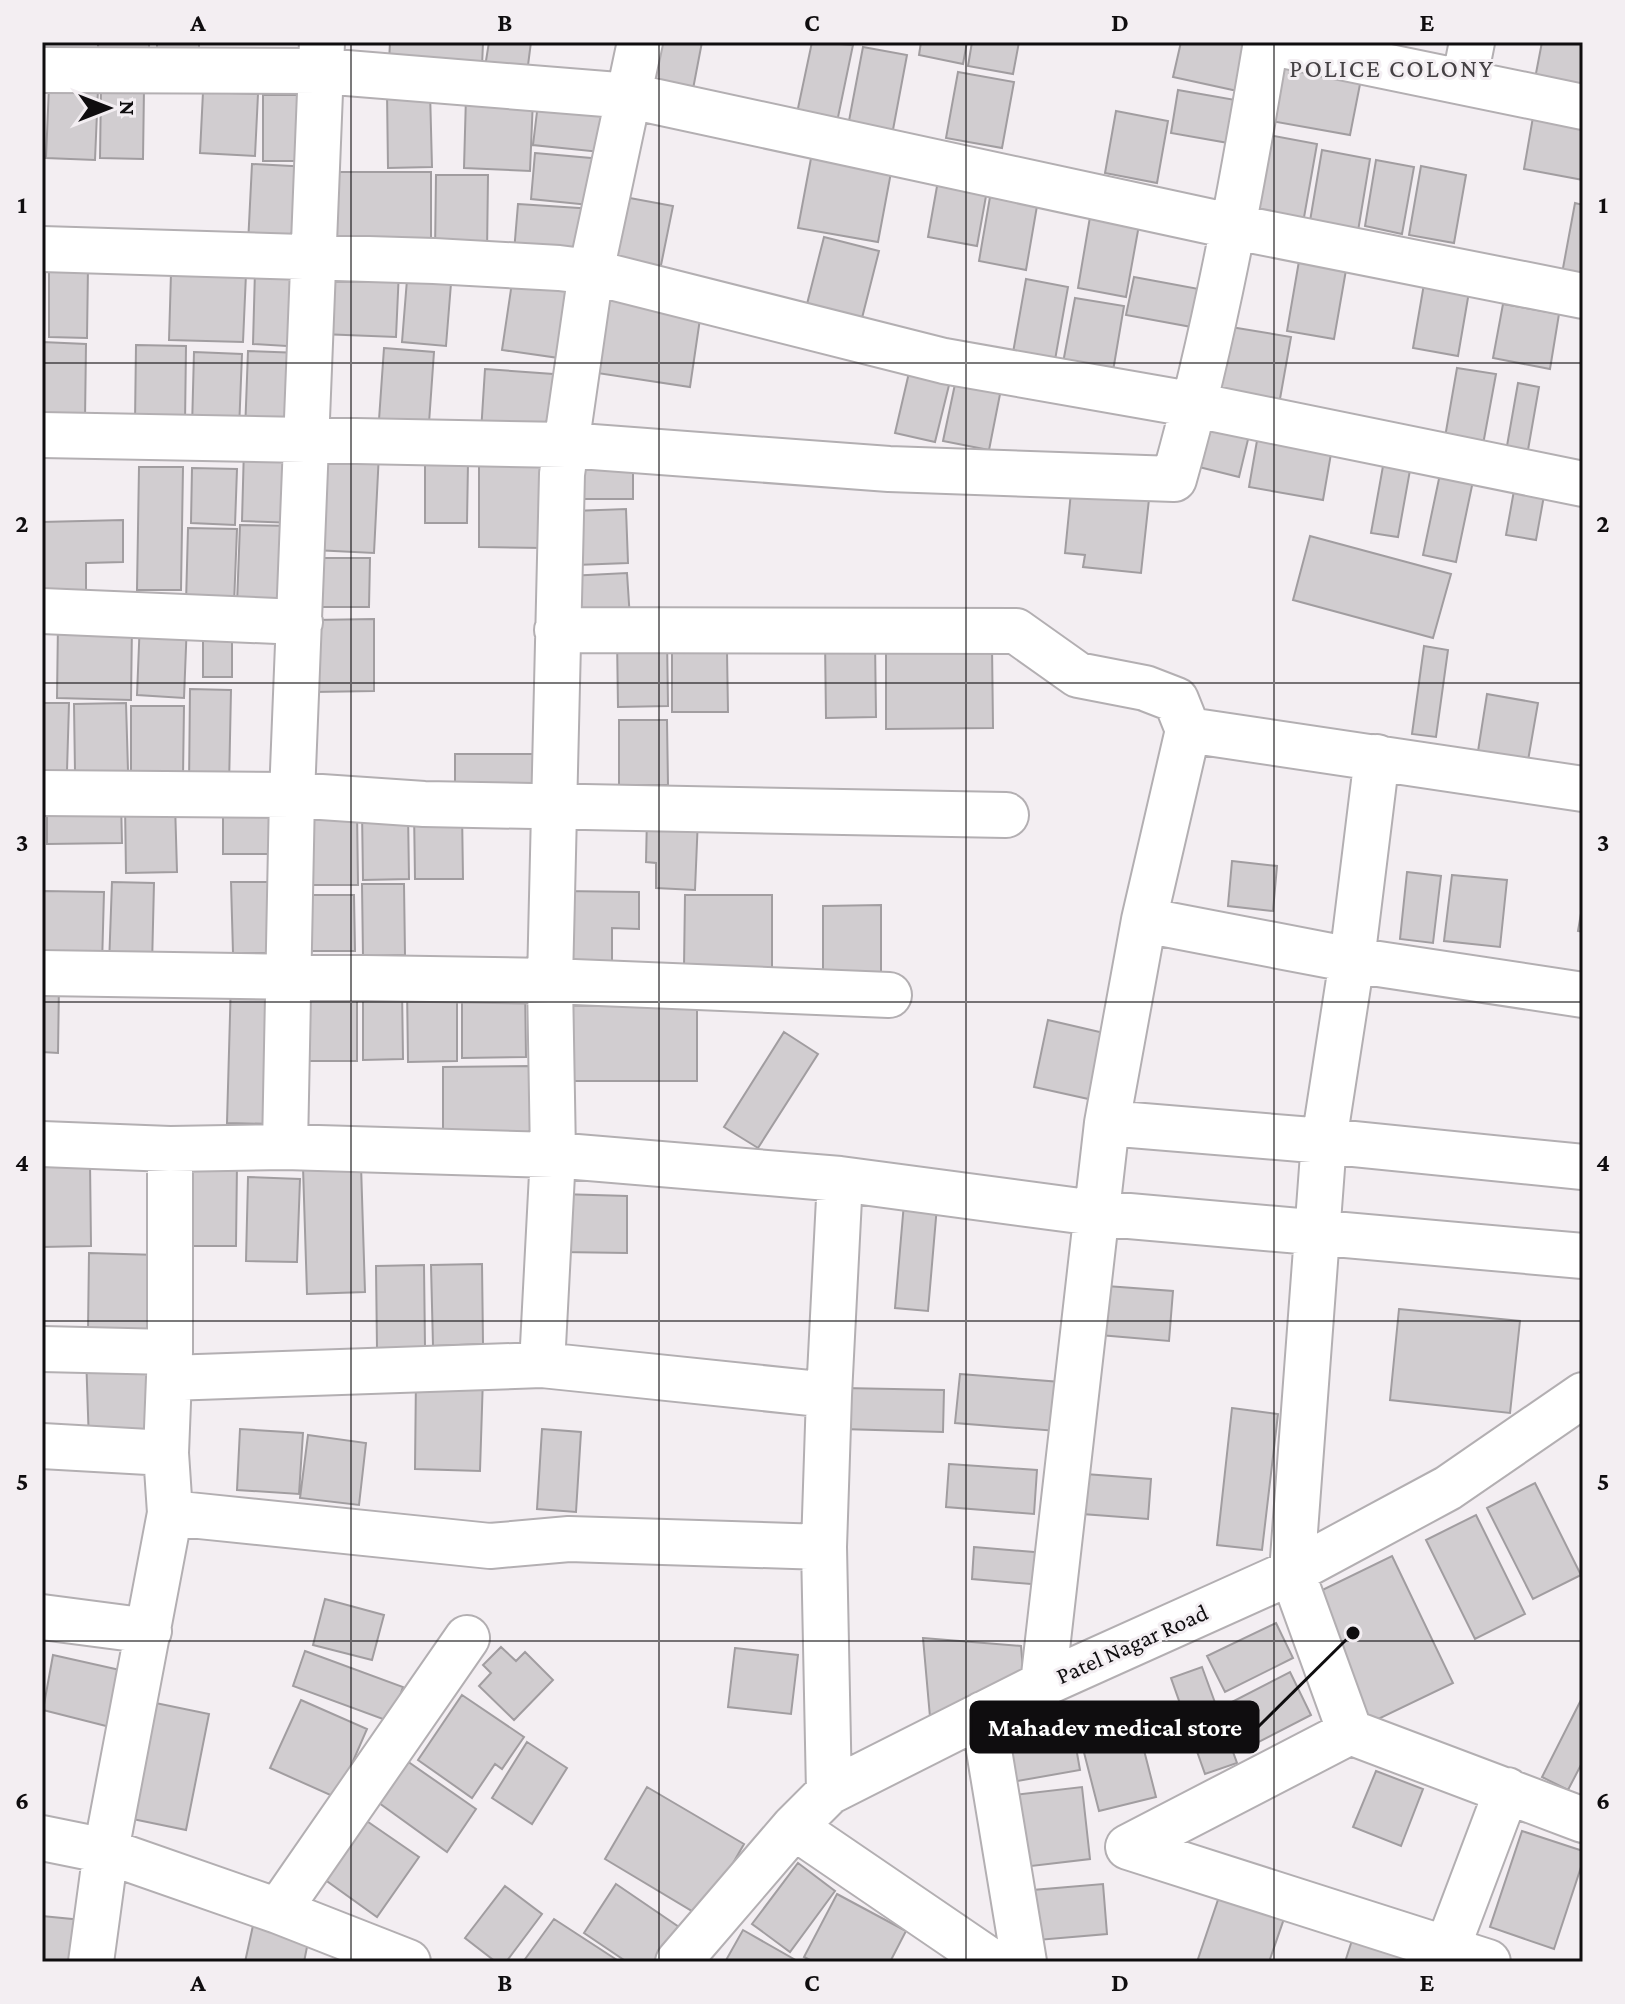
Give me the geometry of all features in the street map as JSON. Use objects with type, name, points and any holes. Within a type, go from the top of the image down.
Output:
[{"type":"street","points":[[542,1365],[553,1155],[550,981],[562,474],[591,272],[640,42]]},
{"type":"street","points":[[42,435],[174,435],[566,445],[889,469],[1174,479],[1195,405],[1235,227],[1267,42],[1468,62],[1583,107]]},
{"type":"street","points":[[285,1147],[292,795],[322,56]]},
{"type":"street","points":[[42,70],[322,56],[630,96],[1235,227],[1583,296]]},
{"type":"street","points":[[42,249],[434,261],[591,272],[944,361],[1195,405],[1583,484]]},
{"type":"street","points":[[42,611],[300,622]]},
{"type":"street","points":[[557,630],[1016,631],[1078,675],[1145,688],[1176,700],[1188,730],[1144,920],[1107,1123],[1043,1684]]},
{"type":"street","points":[[1188,730],[1583,789]]},
{"type":"street","points":[[1350,1732],[1292,1572],[1324,1141],[1352,960],[1377,757]]},
{"type":"street","points":[[42,793],[292,795],[424,804],[1006,815]]},
{"type":"street","points":[[1144,920],[1352,960],[1583,995]]},
{"type":"street","points":[[42,973],[550,981],[889,995]]},
{"type":"street","points":[[1107,1123],[1583,1167]]},
{"type":"street","points":[[42,1144],[553,1155],[840,1179],[1095,1213],[1583,1256]]},
{"type":"street","points":[[91,1962],[106,1851],[170,1513],[166,1453],[170,1149]]},
{"type":"street","points":[[829,1792],[824,1547],[840,1179]]},
{"type":"street","points":[[42,1349],[169,1365],[542,1365],[829,1395]]},
{"type":"street","name":"Patel Nagar Road","points":[[678,1962],[794,1827],[829,1792],[1043,1684],[1292,1572],[1448,1488],[1583,1395]]},
{"type":"street","points":[[42,1446],[166,1453]]},
{"type":"street","points":[[170,1513],[490,1546],[569,1539],[824,1547]]},
{"type":"street","points":[[42,1617],[149,1631]]},
{"type":"street","points":[[278,1911],[467,1638]]},
{"type":"street","points":[[983,1714],[1024,1962]]},
{"type":"street","points":[[1488,1962],[1444,1955],[1128,1847],[1350,1732],[1583,1820]]},
{"type":"street","points":[[1444,1955],[1507,1790]]},
{"type":"street","points":[[794,1827],[992,1962]]},
{"type":"street","points":[[42,1838],[106,1851],[278,1911],[408,1962]]},
{"type":"building","points":[[98,42],[149,42],[149,59],[98,59]]},
{"type":"building","points":[[157,42],[199,42],[199,54],[157,54]]},
{"type":"building","points":[[390,42],[483,42],[482,67],[389,62]]},
{"type":"building","points":[[489,42],[531,42],[527,73],[485,67]]},
{"type":"building","points":[[645,42],[702,42],[693,89],[639,79]]},
{"type":"building","points":[[812,42],[853,45],[837,122],[797,113]]},
{"type":"building","points":[[921,42],[967,42],[963,64],[919,55]]},
{"type":"building","points":[[972,42],[1019,42],[1013,74],[968,66]]},
{"type":"building","points":[[1181,42],[1253,45],[1242,92],[1173,77]]},
{"type":"building","points":[[1542,42],[1583,42],[1583,98],[1533,89]]},
{"type":"building","points":[[863,47],[907,55],[892,135],[848,126]]},
{"type":"building","points":[[1282,59],[1362,74],[1350,135],[1271,121]]},
{"type":"building","points":[[958,72],[1014,82],[1002,148],[946,138]]},
{"type":"building","points":[[49,86],[98,89],[95,160],[46,158]]},
{"type":"building","points":[[101,87],[144,88],[143,159],[100,158]]},
{"type":"building","points":[[1178,90],[1241,101],[1234,144],[1171,133]]},
{"type":"building","points":[[430,91],[432,167],[388,168],[387,92]]},
{"type":"building","points":[[203,92],[258,94],[255,156],[200,153]]},
{"type":"building","points":[[263,95],[305,95],[305,161],[263,161]]},
{"type":"building","points":[[539,95],[616,104],[610,153],[533,145]]},
{"type":"building","points":[[466,96],[533,99],[530,171],[464,168]]},
{"type":"building","points":[[1116,111],[1168,121],[1157,183],[1105,173]]},
{"type":"building","points":[[1533,117],[1583,126],[1583,180],[1524,169]]},
{"type":"building","points":[[1269,135],[1317,144],[1303,223],[1255,214]]},
{"type":"building","points":[[1322,150],[1370,159],[1358,231],[1310,221]]},
{"type":"building","points":[[535,153],[602,159],[599,206],[531,199]]},
{"type":"building","points":[[812,153],[892,167],[878,242],[798,228]]},
{"type":"building","points":[[1376,160],[1414,167],[1402,234],[1365,226]]},
{"type":"building","points":[[252,164],[310,167],[305,247],[248,244]]},
{"type":"building","points":[[1421,166],[1466,175],[1454,243],[1409,235]]},
{"type":"building","points":[[325,172],[431,172],[431,253],[325,253]]},
{"type":"building","points":[[436,175],[488,175],[487,254],[435,253]]},
{"type":"building","points":[[939,175],[988,185],[977,246],[928,237]]},
{"type":"building","points":[[619,196],[673,206],[659,275],[606,266]]},
{"type":"building","points":[[990,197],[1037,206],[1026,270],[979,261]]},
{"type":"building","points":[[1575,203],[1583,205],[1583,283],[1561,279]]},
{"type":"building","points":[[518,204],[594,209],[591,258],[514,252]]},
{"type":"building","points":[[1090,217],[1139,225],[1126,297],[1078,288]]},
{"type":"building","points":[[824,237],[879,251],[862,318],[807,304]]},
{"type":"building","points":[[1299,261],[1346,270],[1334,339],[1287,331]]},
{"type":"building","points":[[49,266],[88,266],[87,338],[49,337]]},
{"type":"building","points":[[324,266],[399,270],[396,337],[321,334]]},
{"type":"building","points":[[408,267],[452,271],[446,346],[402,342]]},
{"type":"building","points":[[514,269],[578,278],[566,359],[502,350]]},
{"type":"building","points":[[42,270],[45,270],[44,339],[42,339]]},
{"type":"building","points":[[255,270],[305,271],[303,347],[253,344]]},
{"type":"building","points":[[171,273],[246,274],[243,342],[169,340]]},
{"type":"building","points":[[1134,277],[1204,290],[1197,328],[1126,315]]},
{"type":"building","points":[[1425,278],[1470,286],[1458,356],[1413,348]]},
{"type":"building","points":[[1026,279],[1068,287],[1053,371],[1011,364]]},
{"type":"building","points":[[596,296],[701,312],[690,387],[584,371]]},
{"type":"building","points":[[1075,298],[1124,306],[1113,371],[1063,363]]},
{"type":"building","points":[[1503,304],[1559,314],[1550,369],[1493,358]]},
{"type":"building","points":[[1231,327],[1291,337],[1278,410],[1217,400]]},
{"type":"building","points":[[42,342],[86,344],[85,420],[42,418]]},
{"type":"building","points":[[136,345],[186,346],[185,424],[135,423]]},
{"type":"building","points":[[384,348],[434,352],[428,437],[378,434]]},
{"type":"building","points":[[248,351],[301,353],[297,435],[245,432]]},
{"type":"building","points":[[194,352],[242,354],[239,430],[192,428]]},
{"type":"building","points":[[911,364],[952,373],[935,442],[895,433]]},
{"type":"building","points":[[1457,368],[1496,374],[1482,450],[1444,443]]},
{"type":"building","points":[[485,369],[567,375],[562,437],[481,432]]},
{"type":"building","points":[[958,370],[1003,379],[989,450],[943,441]]},
{"type":"building","points":[[1518,383],[1539,387],[1525,467],[1504,463]]},
{"type":"building","points":[[1207,415],[1251,427],[1239,477],[1195,466]]},
{"type":"building","points":[[1259,429],[1333,442],[1323,500],[1249,487]]},
{"type":"building","points":[[244,447],[298,450],[296,523],[242,521]]},
{"type":"building","points":[[320,450],[379,453],[374,553],[314,550]]},
{"type":"building","points":[[570,454],[633,454],[633,499],[570,499]]},
{"type":"building","points":[[479,455],[545,455],[544,548],[479,547]]},
{"type":"building","points":[[1385,455],[1412,459],[1398,537],[1371,533]]},
{"type":"building","points":[[425,462],[468,462],[467,523],[425,523]]},
{"type":"building","points":[[139,467],[183,467],[181,590],[137,590]]},
{"type":"building","points":[[192,468],[237,469],[235,525],[191,523]]},
{"type":"building","points":[[1440,474],[1473,481],[1456,562],[1423,555]]},
{"type":"building","points":[[1072,482],[1150,490],[1141,573],[1083,567],[1085,555],[1065,553]]},
{"type":"building","points":[[1515,485],[1545,490],[1536,540],[1506,535]]},
{"type":"building","points":[[626,509],[628,563],[576,565],[573,511]]},
{"type":"building","points":[[123,520],[123,562],[86,563],[86,604],[42,605],[42,522]]},
{"type":"building","points":[[240,525],[293,526],[291,606],[237,604]]},
{"type":"building","points":[[188,528],[237,529],[234,604],[186,603]]},
{"type":"building","points":[[1310,536],[1451,574],[1433,638],[1293,600]]},
{"type":"building","points":[[313,558],[370,558],[369,607],[312,607]]},
{"type":"building","points":[[627,573],[630,619],[571,623],[568,576]]},
{"type":"building","points":[[374,619],[374,691],[314,692],[313,620]]},
{"type":"building","points":[[140,620],[187,622],[184,698],[137,695]]},
{"type":"building","points":[[58,622],[132,624],[131,700],[57,698]]},
{"type":"building","points":[[203,627],[232,627],[232,677],[203,677]]},
{"type":"building","points":[[617,637],[667,637],[668,706],[618,707]]},
{"type":"building","points":[[825,640],[875,640],[876,717],[826,718]]},
{"type":"building","points":[[992,645],[993,728],[886,729],[886,646]]},
{"type":"building","points":[[1424,646],[1448,650],[1436,737],[1412,734]]},
{"type":"building","points":[[672,651],[727,651],[728,712],[672,712]]},
{"type":"building","points":[[190,689],[231,690],[229,786],[189,786]]},
{"type":"building","points":[[1487,694],[1538,703],[1526,772],[1476,764]]},
{"type":"building","points":[[42,703],[69,703],[67,771],[42,771]]},
{"type":"building","points":[[126,703],[128,771],[75,772],[74,704]]},
{"type":"building","points":[[131,706],[184,706],[183,777],[131,776]]},
{"type":"building","points":[[619,720],[667,720],[668,785],[619,785]]},
{"type":"building","points":[[455,754],[537,754],[538,801],[455,801]]},
{"type":"building","points":[[121,800],[122,843],[47,844],[47,801]]},
{"type":"building","points":[[175,803],[177,872],[126,873],[125,804]]},
{"type":"building","points":[[223,803],[279,803],[280,854],[223,854]]},
{"type":"building","points":[[357,809],[358,885],[305,885],[305,810]]},
{"type":"building","points":[[414,810],[462,810],[463,879],[415,879]]},
{"type":"building","points":[[362,811],[408,811],[409,879],[363,880]]},
{"type":"building","points":[[647,816],[698,818],[695,890],[656,888],[656,863],[646,862]]},
{"type":"building","points":[[1232,861],[1277,866],[1273,911],[1228,906]]},
{"type":"building","points":[[1407,872],[1441,876],[1433,943],[1400,939]]},
{"type":"building","points":[[1452,875],[1507,880],[1500,947],[1444,941]]},
{"type":"building","points":[[112,882],[154,883],[152,966],[109,965]]},
{"type":"building","points":[[231,882],[276,882],[277,953],[233,953]]},
{"type":"building","points":[[362,884],[404,884],[405,955],[363,956]]},
{"type":"building","points":[[43,891],[104,892],[102,965],[42,963]]},
{"type":"building","points":[[561,891],[639,892],[639,929],[612,928],[612,975],[559,975]]},
{"type":"building","points":[[307,895],[354,895],[355,951],[308,951]]},
{"type":"building","points":[[685,895],[772,895],[772,968],[684,968]]},
{"type":"building","points":[[1583,902],[1583,932],[1578,931]]},
{"type":"building","points":[[881,905],[881,980],[823,980],[823,906]]},
{"type":"building","points":[[231,980],[275,980],[271,1124],[227,1123]]},
{"type":"building","points":[[42,983],[59,983],[58,1053],[42,1052]]},
{"type":"building","points":[[525,985],[526,1057],[462,1058],[462,986]]},
{"type":"building","points":[[407,986],[457,986],[457,1061],[408,1062]]},
{"type":"building","points":[[402,987],[403,1059],[363,1060],[363,988]]},
{"type":"building","points":[[299,990],[357,990],[357,1061],[299,1061]]},
{"type":"building","points":[[557,996],[697,996],[697,1081],[557,1081]]},
{"type":"building","points":[[1048,1020],[1117,1036],[1102,1102],[1034,1087]]},
{"type":"building","points":[[784,1032],[818,1054],[758,1148],[724,1127]]},
{"type":"building","points":[[530,1066],[530,1135],[443,1135],[443,1067]]},
{"type":"building","points":[[42,1162],[90,1162],[91,1246],[42,1247]]},
{"type":"building","points":[[173,1163],[237,1163],[236,1246],[172,1246]]},
{"type":"building","points":[[361,1165],[365,1292],[307,1294],[303,1167]]},
{"type":"building","points":[[248,1177],[300,1179],[297,1262],[246,1261]]},
{"type":"building","points":[[560,1194],[627,1196],[627,1253],[561,1252]]},
{"type":"building","points":[[904,1203],[937,1206],[928,1311],[895,1308]]},
{"type":"building","points":[[89,1253],[158,1255],[157,1333],[88,1331]]},
{"type":"building","points":[[482,1264],[483,1344],[433,1346],[431,1265]]},
{"type":"building","points":[[424,1265],[425,1348],[377,1348],[376,1266]]},
{"type":"building","points":[[1093,1285],[1173,1291],[1169,1341],[1088,1334]]},
{"type":"building","points":[[1399,1309],[1520,1321],[1510,1413],[1390,1400]]},
{"type":"building","points":[[160,1353],[162,1442],[89,1443],[86,1355]]},
{"type":"building","points":[[960,1374],[1061,1382],[1057,1431],[955,1423]]},
{"type":"building","points":[[416,1375],[483,1377],[480,1471],[415,1469]]},
{"type":"building","points":[[843,1388],[944,1390],[943,1432],[842,1429]]},
{"type":"building","points":[[1232,1408],[1278,1414],[1262,1550],[1217,1545]]},
{"type":"building","points":[[240,1429],[303,1433],[299,1494],[237,1490]]},
{"type":"building","points":[[542,1429],[581,1432],[576,1512],[537,1509]]},
{"type":"building","points":[[308,1435],[366,1443],[359,1505],[300,1498]]},
{"type":"building","points":[[949,1464],[1037,1470],[1034,1514],[946,1507]]},
{"type":"building","points":[[1072,1473],[1151,1479],[1148,1519],[1069,1513]]},
{"type":"building","points":[[1535,1483],[1581,1575],[1533,1599],[1487,1508]]},
{"type":"building","points":[[1476,1515],[1525,1614],[1475,1639],[1426,1540]]},
{"type":"building","points":[[974,1547],[1046,1553],[1043,1585],[972,1579]]},
{"type":"building","points":[[1392,1556],[1453,1683],[1370,1723],[1310,1596]]},
{"type":"building","points":[[325,1599],[384,1615],[372,1660],[313,1645]]},
{"type":"building","points":[[1276,1623],[1293,1658],[1225,1692],[1207,1656]]},
{"type":"building","points":[[923,1638],[1021,1646],[1023,1670],[930,1717]]},
{"type":"building","points":[[501,1647],[516,1661],[525,1652],[553,1680],[514,1720],[479,1686],[491,1673],[483,1665]]},
{"type":"building","points":[[735,1648],[798,1655],[791,1714],[728,1707]]},
{"type":"building","points":[[305,1651],[403,1687],[391,1722],[293,1686]]},
{"type":"building","points":[[53,1655],[120,1670],[110,1727],[43,1710]]},
{"type":"building","points":[[1202,1667],[1237,1763],[1205,1774],[1171,1678]]},
{"type":"building","points":[[1290,1672],[1311,1715],[1249,1747],[1228,1704]]},
{"type":"building","points":[[462,1695],[524,1737],[502,1769],[495,1764],[472,1798],[418,1760]]},
{"type":"building","points":[[1583,1696],[1583,1761],[1568,1790],[1542,1777]]},
{"type":"building","points":[[141,1700],[209,1714],[186,1830],[118,1816]]},
{"type":"building","points":[[301,1700],[367,1729],[337,1798],[270,1768]]},
{"type":"building","points":[[1071,1719],[1080,1770],[1006,1783],[997,1732]]},
{"type":"building","points":[[1136,1719],[1156,1797],[1099,1811],[1079,1733]]},
{"type":"building","points":[[527,1742],[567,1768],[532,1824],[492,1798]]},
{"type":"building","points":[[397,1754],[476,1809],[447,1852],[368,1795]]},
{"type":"building","points":[[1376,1771],[1423,1789],[1401,1846],[1353,1827]]},
{"type":"building","points":[[647,1787],[744,1844],[702,1917],[605,1859]]},
{"type":"building","points":[[1082,1787],[1090,1859],[1023,1867],[1014,1795]]},
{"type":"building","points":[[358,1815],[419,1857],[377,1917],[317,1874]]},
{"type":"building","points":[[1522,1831],[1583,1851],[1583,1861],[1554,1949],[1490,1927]]},
{"type":"building","points":[[798,1863],[835,1891],[790,1952],[752,1924]]},
{"type":"building","points":[[616,1884],[679,1927],[656,1962],[627,1962],[584,1933]]},
{"type":"building","points":[[1103,1884],[1107,1934],[1026,1941],[1021,1891]]},
{"type":"building","points":[[505,1886],[542,1914],[506,1962],[496,1962],[465,1938]]},
{"type":"building","points":[[1222,1888],[1287,1910],[1269,1962],[1197,1962]]},
{"type":"building","points":[[837,1894],[906,1931],[890,1962],[814,1962],[804,1957]]},
{"type":"building","points":[[42,1916],[92,1921],[87,1962],[42,1960]]},
{"type":"building","points":[[554,1919],[620,1962],[523,1962]]},
{"type":"building","points":[[254,1921],[310,1932],[304,1962],[245,1962]]},
{"type":"building","points":[[743,1930],[799,1962],[725,1962]]},
{"type":"building","points":[[1355,1931],[1428,1962],[1345,1962]]},
{"type":"place","name":"Mahadev medical store","points":[[1353,1633]]},
{"type":"district","name":"POLICE COLONY","points":[[1392,68]]}]
